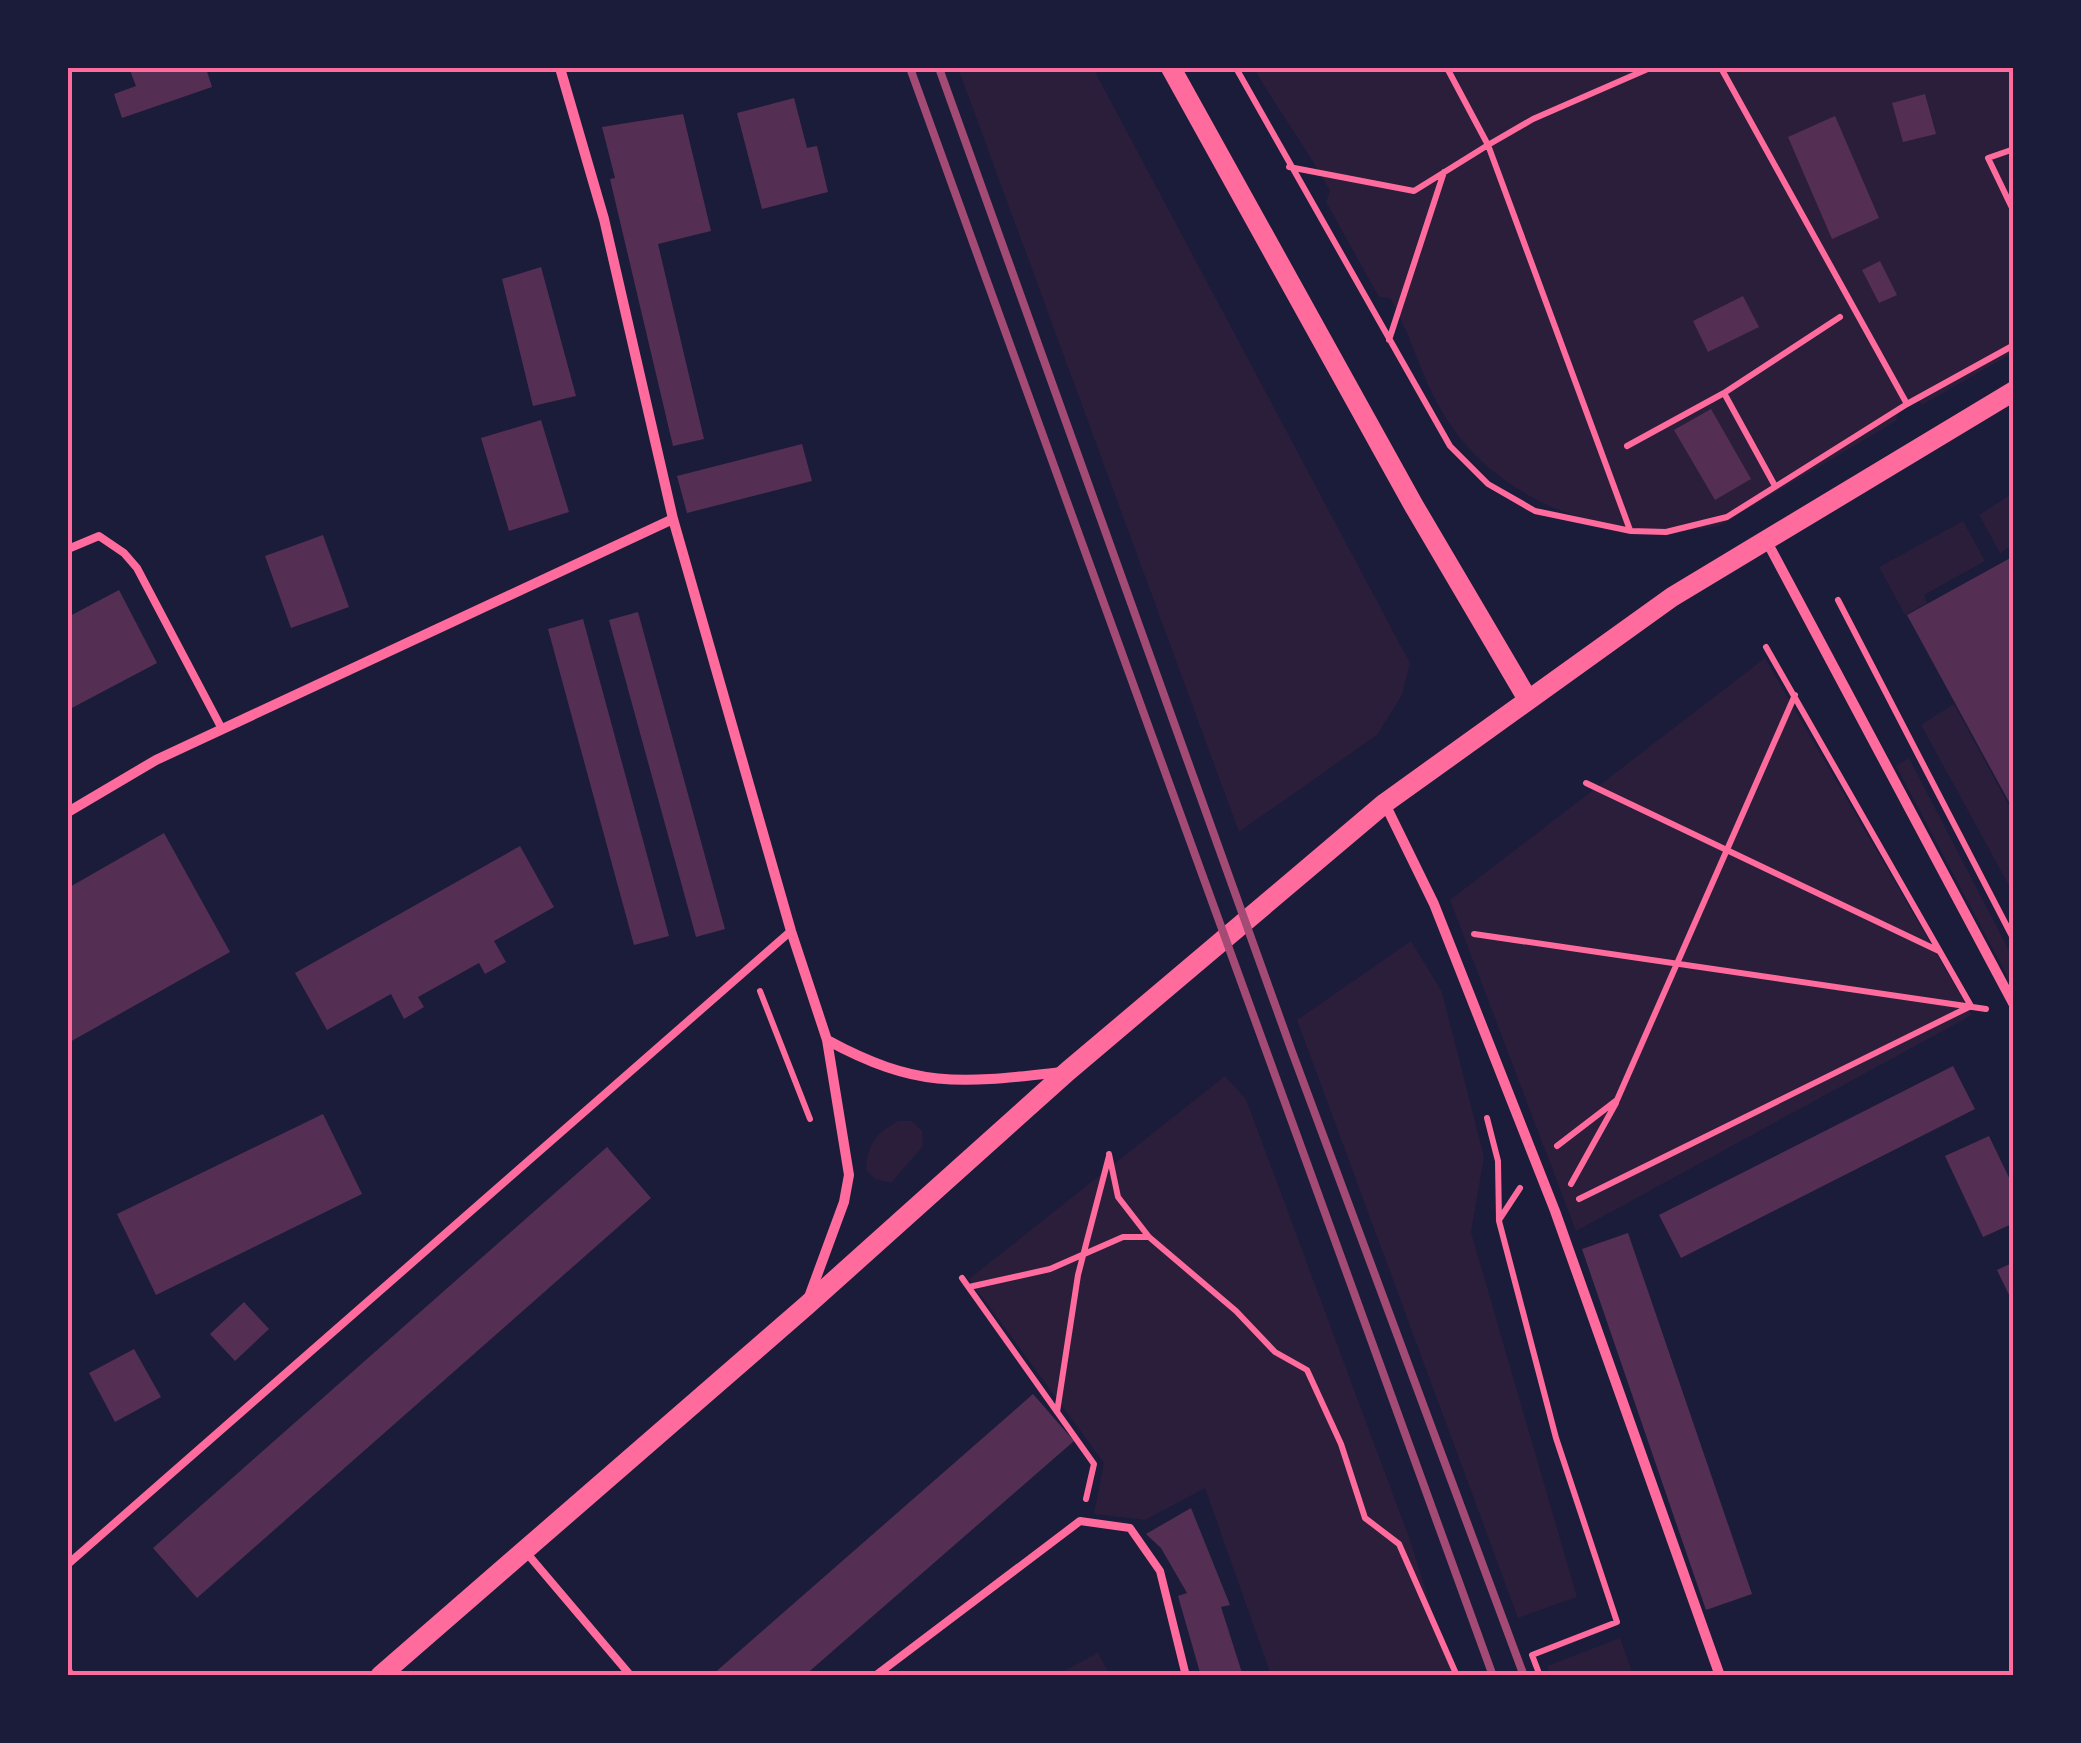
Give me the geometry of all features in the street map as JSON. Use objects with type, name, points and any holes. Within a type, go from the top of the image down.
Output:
[{"type":"main road","points":[[1170,68],[1414,506],[1528,698]]},
{"type":"main road","points":[[380,1676],[806,1306],[1068,1071],[1385,803],[1528,698],[1765,538],[2014,391]]},
{"type":"street","points":[[560,68],[604,219],[674,519],[791,931],[828,1040],[848,1174],[844,1202],[806,1306]]},
{"type":"street","points":[[68,812],[156,760],[674,519]]},
{"type":"street","points":[[1765,538],[2014,1005]]},
{"type":"street","points":[[1385,803],[1444,930],[1555,1211],[1720,1676]]},
{"type":"street","points":[[828,1040],[877,1067],[919,1078],[980,1081],[1068,1071]]},
{"type":"lane","points":[[68,549],[100,536],[124,552],[137,568],[222,730]]},
{"type":"lane","points":[[68,1564],[791,931]]},
{"type":"lane","points":[[875,1676],[1080,1521],[1130,1528],[1160,1570],[1186,1676]]},
{"type":"lane","points":[[525,1550],[631,1676]]},
{"type":"path","points":[[1236,68],[1450,446],[1488,484],[1535,511],[1631,531],[1666,532],[1727,517],[1907,404],[2014,345]]},
{"type":"path","points":[[1447,68],[1488,146],[1631,531]]},
{"type":"path","points":[[1289,167],[1414,191],[1533,120],[1650,68]]},
{"type":"path","points":[[1721,68],[1907,404]]},
{"type":"path","points":[[2014,148],[1988,158],[2014,212]]},
{"type":"path","points":[[1389,340],[1444,170]]},
{"type":"path","points":[[1627,446],[1724,392],[1840,317]]},
{"type":"path","points":[[1724,392],[1776,486]]},
{"type":"path","points":[[1838,600],[2014,940]]},
{"type":"path","points":[[1766,647],[1971,1006]]},
{"type":"path","points":[[1555,1211],[1618,1100],[1796,694]]},
{"type":"path","points":[[1586,783],[1940,952]]},
{"type":"path","points":[[1444,930],[1999,1012]]},
{"type":"path","points":[[751,966],[814,1128]]},
{"type":"path","points":[[1555,1211],[1971,1006]]},
{"type":"path","points":[[1535,1164],[1618,1100]]},
{"type":"path","points":[[1483,1104],[1498,1161],[1499,1221],[1556,1438],[1617,1622],[1532,1655],[1540,1676]]},
{"type":"path","points":[[1057,1412],[1084,1252],[1110,1154],[1118,1197],[1149,1238],[1236,1311],[1275,1352],[1308,1370],[1340,1444],[1365,1518],[1399,1544],[1457,1676]]},
{"type":"path","points":[[969,1287],[1050,1268],[1122,1237],[1149,1238]]},
{"type":"path","points":[[962,1278],[1094,1464],[1080,1521]]},
{"type":"shaded area","points":[[958,68],[1093,68],[1410,663],[1402,695],[1377,735],[1239,832]]},
{"type":"shaded area","points":[[1254,68],[2013,68],[2013,353],[1922,405],[1918,400],[1898,413],[1896,421],[1719,526],[1640,529],[1564,512],[1496,474],[1468,447],[1444,415],[1390,298],[1379,297],[1326,202],[1330,191]]},
{"type":"shaded area","points":[[2013,493],[2013,545],[2000,553],[1979,515]]},
{"type":"shaded area","points":[[1963,521],[1985,561],[1924,595],[1927,603],[1905,615],[1879,567]]},
{"type":"shaded area","points":[[1765,658],[1972,1015],[1576,1231],[1450,900]]},
{"type":"shaded area","points":[[1954,704],[2013,813],[2013,893],[1921,725]]},
{"type":"shaded area","points":[[1909,758],[2013,958],[2013,987],[1896,766]]},
{"type":"shaded area","points":[[1411,941],[1442,992],[1484,1157],[1471,1232],[1577,1597],[1518,1618],[1297,1020]]},
{"type":"shaded area","points":[[1225,1076],[1246,1099],[1410,1540],[1452,1675],[1271,1675],[1205,1488],[1145,1520],[1094,1514],[1104,1463],[969,1279]]},
{"type":"shaded area","points":[[898,1121],[912,1121],[922,1131],[923,1146],[891,1183],[875,1179],[866,1170],[871,1146],[878,1135]]},
{"type":"shaded area","points":[[1620,1638],[1633,1675],[1551,1675],[1547,1666]]},
{"type":"shaded area","points":[[1098,1653],[1110,1675],[1056,1675]]},
{"type":"building","points":[[129,68],[206,68],[212,87],[122,118],[114,94],[136,86]]},
{"type":"building","points":[[1925,94],[1936,134],[1903,142],[1892,103]]},
{"type":"building","points":[[794,98],[807,148],[817,146],[828,192],[762,209],[737,113]]},
{"type":"building","points":[[683,114],[711,231],[658,244],[704,439],[673,446],[610,179],[615,178],[602,127]]},
{"type":"building","points":[[1835,116],[1879,218],[1832,239],[1788,137]]},
{"type":"building","points":[[1880,261],[1897,295],[1879,303],[1862,270]]},
{"type":"building","points":[[541,267],[576,396],[533,406],[502,279]]},
{"type":"building","points":[[1743,296],[1759,327],[1708,352],[1693,321]]},
{"type":"building","points":[[1711,409],[1751,479],[1715,500],[1674,430]]},
{"type":"building","points":[[541,420],[569,512],[509,531],[481,438]]},
{"type":"building","points":[[802,444],[812,481],[687,513],[677,476]]},
{"type":"building","points":[[323,535],[349,607],[291,628],[265,556]]},
{"type":"building","points":[[2014,556],[2014,811],[1907,615]]},
{"type":"building","points":[[119,590],[157,663],[68,710],[68,617]]},
{"type":"building","points":[[638,612],[725,929],[696,937],[609,620]]},
{"type":"building","points":[[583,619],[669,936],[634,945],[548,629]]},
{"type":"building","points":[[164,833],[230,952],[68,1043],[68,888]]},
{"type":"building","points":[[520,846],[554,907],[494,941],[506,962],[485,974],[479,963],[418,997],[424,1007],[404,1019],[391,994],[327,1030],[295,973]]},
{"type":"building","points":[[1953,1066],[1975,1109],[1681,1258],[1659,1215]]},
{"type":"building","points":[[323,1114],[362,1194],[156,1295],[117,1214]]},
{"type":"building","points":[[1989,1136],[2014,1188],[2014,1223],[1983,1237],[1945,1156]]},
{"type":"building","points":[[607,1147],[651,1198],[197,1598],[153,1548]]},
{"type":"building","points":[[1628,1233],[1752,1594],[1706,1610],[1582,1249]]},
{"type":"building","points":[[2014,1262],[2014,1305],[1997,1270]]},
{"type":"building","points":[[244,1302],[269,1329],[235,1361],[210,1334]]},
{"type":"building","points":[[134,1349],[161,1397],[115,1422],[89,1373]]},
{"type":"building","points":[[1033,1394],[1074,1441],[804,1676],[711,1676]]},
{"type":"building","points":[[1191,1508],[1230,1605],[1221,1607],[1243,1676],[1201,1676],[1178,1596],[1187,1593],[1161,1548],[1146,1534]]},
{"type":"railway","points":[[910,68],[1493,1676]]},
{"type":"railway","points":[[939,68],[1291,1049],[1524,1676]]}]
